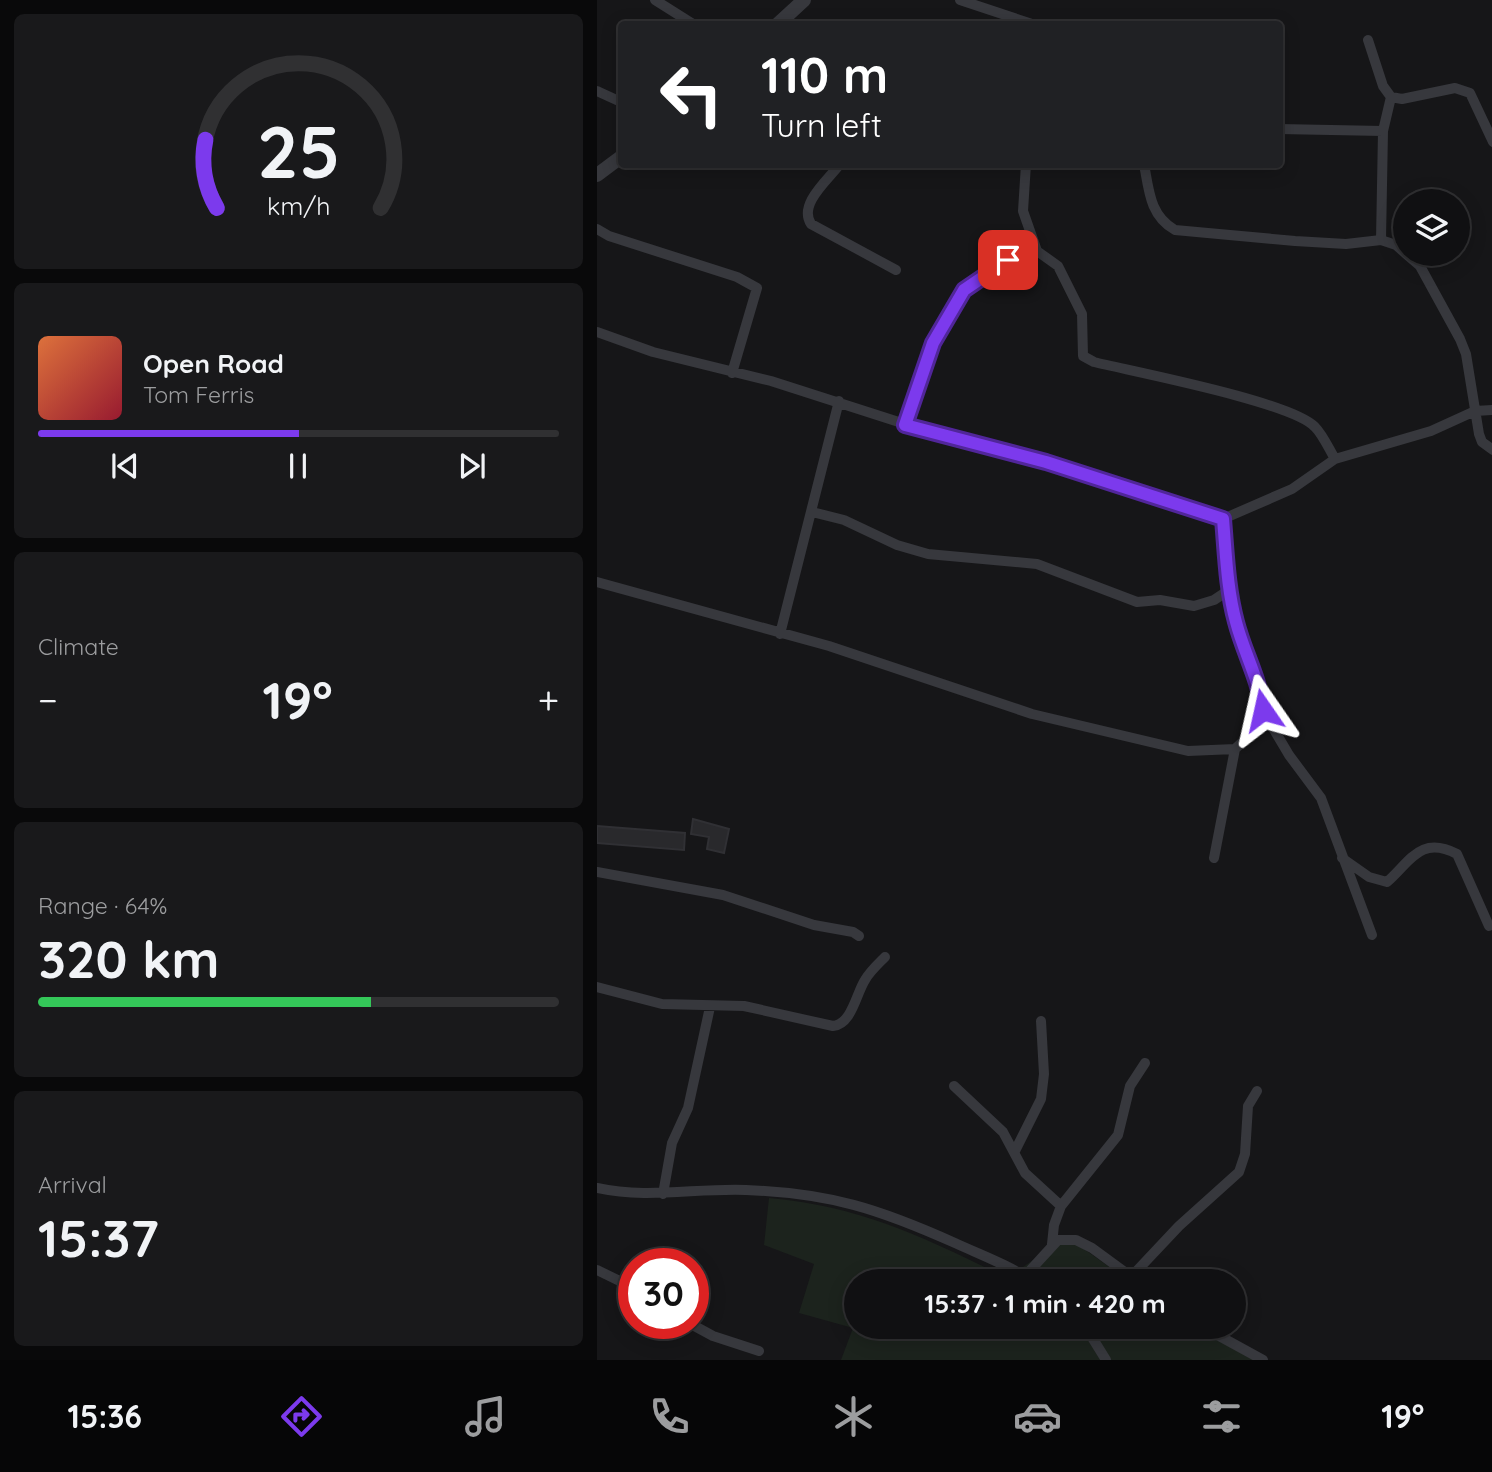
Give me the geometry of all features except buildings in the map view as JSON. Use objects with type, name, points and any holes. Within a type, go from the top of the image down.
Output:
[{"type":"street","points":[[655,0],[688,21]]},
{"type":"street","points":[[781,21],[804,0]]},
{"type":"street","points":[[960,0],[1023,21]]},
{"type":"street","points":[[1368,40],[1383,86],[1391,97],[1402,99],[1455,88],[1470,93],[1492,142]]},
{"type":"street","points":[[597,91],[618,101]]},
{"type":"street","points":[[1381,240],[1383,131],[1391,97]]},
{"type":"street","points":[[1283,129],[1383,131]]},
{"type":"street","points":[[597,175],[618,159]]},
{"type":"street","points":[[837,168],[807,206],[806,216],[811,224],[896,270]]},
{"type":"street","points":[[1026,168],[1023,211],[1037,251],[1058,266],[1082,314],[1083,356],[1088,360],[1257,402],[1286,413],[1314,426],[1335,459]]},
{"type":"street","points":[[1145,168],[1154,210],[1162,223],[1175,230],[1295,242],[1346,244],[1381,240],[1393,244]]},
{"type":"street","points":[[597,229],[609,236],[737,276],[757,288],[732,373]]},
{"type":"street","points":[[905,425],[933,343],[964,290],[1008,260],[1037,251]]},
{"type":"street","points":[[1420,266],[1466,354],[1482,442],[1492,450]]},
{"type":"street","points":[[597,332],[653,352],[839,401],[905,425],[1046,462],[1223,519],[1292,489],[1335,459],[1431,431],[1475,411],[1492,410]]},
{"type":"street","points":[[780,634],[839,401]]},
{"type":"street","points":[[812,512],[844,520],[897,545],[928,554],[1037,564],[1137,602],[1160,600],[1194,606],[1214,600],[1229,590]]},
{"type":"street","points":[[1223,519],[1229,590],[1236,624],[1260,685],[1263,710],[1289,755],[1321,798],[1372,935]]},
{"type":"street","points":[[597,582],[829,646],[1032,714],[1188,751],[1235,749]]},
{"type":"street","points":[[1214,858],[1235,749],[1250,735],[1263,710]]},
{"type":"street","points":[[1342,858],[1369,877],[1387,882],[1414,854],[1435,847],[1446,848],[1457,854],[1489,926]]},
{"type":"street","points":[[597,872],[622,879],[724,895],[814,925],[853,932],[859,936]]},
{"type":"street","points":[[597,987],[662,1004],[759,1009],[815,1023],[840,1025],[865,980],[885,957]]},
{"type":"street","points":[[663,1194],[672,1143],[688,1108],[710,1007]]},
{"type":"street","points":[[1015,1151],[1041,1099],[1044,1074],[1041,1021]]},
{"type":"street","points":[[1052,1244],[1054,1225],[1061,1206],[1118,1135],[1130,1086],[1145,1063]]},
{"type":"street","points":[[954,1086],[1003,1132],[1025,1173],[1061,1206]]},
{"type":"street","points":[[1142,1269],[1179,1226],[1239,1172],[1245,1154],[1248,1107],[1257,1091]]},
{"type":"street","points":[[597,1188],[663,1194],[742,1190],[815,1195],[854,1203],[902,1220],[1007,1269]]},
{"type":"street","points":[[1035,1269],[1052,1244],[1058,1240],[1076,1240],[1119,1269]]},
{"type":"street","points":[[597,1270],[618,1280]]},
{"type":"street","points":[[709,1334],[759,1351]]},
{"type":"street","points":[[1093,1339],[1106,1360]]},
{"type":"street","points":[[1225,1339],[1264,1360]]},
{"type":"shaded area","points":[[769,1198],[803,1202],[864,1216],[920,1237],[989,1269],[844,1269],[844,1326],[799,1313],[814,1264],[764,1245]]},
{"type":"shaded area","points":[[1067,1237],[1112,1269],[1020,1269]]},
{"type":"shaded area","points":[[849,1339],[1215,1339],[1254,1360],[841,1360]]},
{"type":"route","points":[[1008,260],[964,290],[933,343],[905,425],[1046,462],[1223,519],[1229,590],[1236,624],[1260,685],[1263,710]]}]
